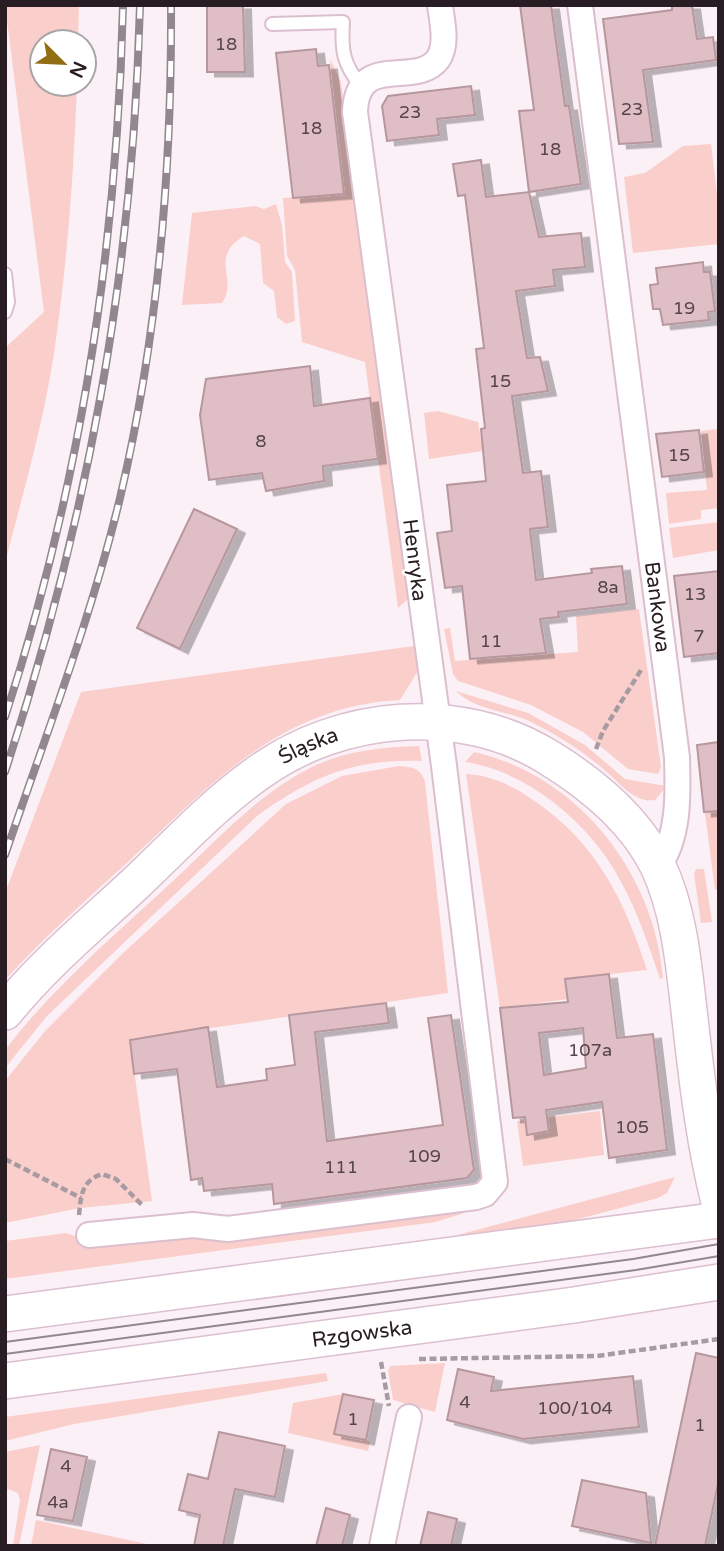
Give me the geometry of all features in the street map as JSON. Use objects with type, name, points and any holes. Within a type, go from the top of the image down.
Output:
[{"type":"main road","name":"Śląska","points":[[5,1012],[57,956],[257,773],[292,752],[346,731],[392,723],[435,722],[495,733],[555,761],[622,815],[658,867]]},
{"type":"main road","points":[[658,867],[673,910],[682,954],[705,1143],[719,1202]]},
{"type":"main road","points":[[5,1314],[719,1220]]},
{"type":"main road","name":"Rzgowska","points":[[5,1381],[574,1305],[719,1282]]},
{"type":"street","points":[[361,86],[381,75],[430,66],[439,58],[444,35],[440,5]]},
{"type":"street","name":"Bankowa","points":[[580,5],[677,757],[677,800],[671,844],[658,867]]},
{"type":"street","name":"Henryka","points":[[155,1228],[200,1225],[228,1229],[476,1197],[492,1189],[496,1172],[355,112],[356,98],[361,86]]},
{"type":"street","points":[[89,1235],[155,1228]]},
{"type":"street","points":[[382,1546],[410,1417]]},
{"type":"lane","points":[[272,24],[343,22],[342,57],[347,69],[361,86]]},
{"type":"lane","points":[[5,274],[8,302],[5,312]]},
{"type":"path","points":[[596,749],[614,711],[643,668]]},
{"type":"path","points":[[5,1159],[81,1198]]},
{"type":"path","points":[[89,1235],[83,1233],[79,1221],[82,1188],[91,1178],[102,1174],[116,1179],[149,1213],[155,1228]]},
{"type":"path","points":[[409,1359],[597,1356],[719,1339]]},
{"type":"path","points":[[369,1364],[395,1360]]},
{"type":"path","points":[[381,1362],[389,1407],[410,1417]]},
{"type":"shaded area","points":[[5,5],[79,5],[78,28],[28,28],[28,98],[76,98],[64,275],[52,367],[34,452],[5,563],[5,348],[44,312]]},
{"type":"shaded area","points":[[330,59],[341,82],[408,599],[398,608],[365,362],[302,342],[295,270],[287,256],[283,198],[344,193]]},
{"type":"shaded area","points":[[711,144],[719,210],[719,244],[633,253],[624,177],[645,173],[683,146]]},
{"type":"shaded area","points":[[276,204],[282,225],[285,262],[292,272],[295,321],[286,324],[277,317],[274,291],[263,283],[260,244],[244,236],[233,244],[228,252],[228,285],[222,303],[182,305],[192,213],[255,206],[264,209]]},
{"type":"shaded area","points":[[438,411],[478,422],[483,451],[429,459],[424,413]]},
{"type":"shaded area","points":[[719,429],[719,508],[701,510],[701,519],[669,524],[666,493],[707,490],[701,431]]},
{"type":"shaded area","points":[[719,522],[719,550],[673,558],[669,528]]},
{"type":"shaded area","points":[[639,609],[661,767],[658,774],[628,769],[583,732],[531,705],[458,681],[453,674],[444,629],[450,628],[455,661],[578,652],[576,616]]},
{"type":"shaded area","points":[[414,646],[418,671],[400,700],[357,706],[318,717],[249,755],[188,805],[50,934],[5,980],[5,893],[81,692]]},
{"type":"shaded area","points":[[456,691],[528,713],[585,745],[625,779],[666,786],[655,800],[642,799],[551,732],[519,717],[472,702]]},
{"type":"shaded area","points":[[419,746],[422,761],[375,763],[334,773],[297,790],[257,816],[47,1016],[5,1068],[5,1050],[44,1004],[86,961],[272,791],[310,768],[336,758],[363,751]]},
{"type":"shaded area","points":[[474,752],[512,764],[546,782],[577,806],[604,835],[627,867],[645,902],[657,939],[663,978],[660,979],[642,927],[621,881],[592,840],[574,820],[533,788],[512,776],[465,762]]},
{"type":"shaded area","points":[[399,766],[415,769],[425,782],[448,993],[130,1040],[152,1201],[80,1208],[5,1223],[5,1081],[45,1031],[122,954],[286,804],[342,776]]},
{"type":"shaded area","points":[[466,774],[494,779],[520,791],[557,818],[576,836],[592,855],[618,897],[647,970],[566,979],[568,999],[500,1008]]},
{"type":"shaded area","points":[[719,796],[719,889],[715,890],[703,798]]},
{"type":"shaded area","points":[[696,869],[704,869],[712,922],[701,923],[694,874]]},
{"type":"shaded area","points":[[600,1111],[604,1155],[523,1166],[517,1121]]},
{"type":"shaded area","points":[[675,1177],[667,1193],[658,1198],[571,1221],[454,1236]]},
{"type":"shaded area","points":[[465,1209],[464,1213],[436,1222],[5,1279],[5,1241],[66,1233],[81,1238],[185,1235],[231,1240]]},
{"type":"shaded area","points":[[445,1363],[435,1412],[393,1400],[388,1371],[390,1366]]},
{"type":"shaded area","points":[[326,1373],[328,1381],[74,1424],[5,1441],[5,1417]]},
{"type":"shaded area","points":[[343,1394],[334,1433],[370,1442],[368,1451],[288,1433],[293,1403]]},
{"type":"shaded area","points":[[40,1445],[19,1546],[13,1546],[20,1500],[18,1493],[5,1488],[5,1452]]},
{"type":"shaded area","points":[[36,1520],[156,1546],[31,1546]]},
{"type":"building","points":[[207,5],[243,5],[245,72],[207,72]]},
{"type":"building","points":[[520,5],[551,5],[565,106],[569,106],[581,184],[529,192],[519,111],[534,110]]},
{"type":"building","points":[[672,5],[692,5],[697,39],[713,37],[716,60],[643,70],[653,142],[619,144],[603,19],[672,10]]},
{"type":"building","points":[[316,49],[318,66],[329,65],[344,194],[293,198],[276,53]]},
{"type":"building","points":[[471,86],[475,115],[437,119],[439,135],[387,141],[382,106],[388,96]]},
{"type":"building","points":[[481,160],[486,197],[529,192],[539,237],[581,233],[585,267],[553,270],[555,286],[516,291],[527,358],[540,357],[548,391],[512,396],[523,473],[541,471],[548,527],[530,529],[536,580],[622,566],[627,604],[558,612],[559,617],[540,619],[546,653],[470,659],[462,586],[445,588],[437,533],[452,531],[447,485],[486,481],[481,429],[485,428],[476,349],[484,348],[465,195],[458,196],[453,164]]},
{"type":"building","points":[[703,262],[704,272],[710,272],[715,311],[708,312],[709,320],[663,325],[660,309],[653,309],[650,285],[658,284],[656,268]]},
{"type":"building","points":[[310,366],[314,406],[370,398],[378,459],[323,466],[324,481],[266,491],[262,473],[209,480],[200,415],[206,379]]},
{"type":"building","points":[[699,430],[704,472],[662,477],[656,434]]},
{"type":"building","points":[[194,509],[237,529],[180,649],[137,628]]},
{"type":"building","points":[[719,571],[719,653],[684,657],[674,576]]},
{"type":"building","points":[[719,742],[719,811],[704,812],[697,745]]},
{"type":"building","points":[[609,974],[617,1038],[653,1034],[667,1150],[609,1158],[602,1102],[546,1110],[549,1131],[527,1135],[525,1117],[513,1118],[500,1008],[568,1002],[565,979]],"holes":[[[583,1028],[586,1068],[544,1075],[539,1033]]]},
{"type":"building","points":[[386,1003],[389,1023],[315,1032],[327,1141],[443,1125],[428,1018],[451,1015],[474,1170],[467,1178],[274,1204],[272,1184],[204,1191],[202,1178],[191,1180],[177,1069],[134,1074],[130,1040],[208,1027],[217,1087],[267,1080],[266,1069],[295,1065],[289,1015]]},
{"type":"building","points":[[696,1353],[719,1358],[719,1479],[705,1546],[655,1546]]},
{"type":"building","points":[[458,1369],[494,1377],[491,1391],[633,1376],[639,1427],[523,1439],[447,1420]]},
{"type":"building","points":[[343,1394],[374,1400],[366,1440],[334,1434]]},
{"type":"building","points":[[219,1432],[285,1446],[275,1497],[235,1489],[223,1546],[194,1546],[200,1515],[179,1510],[188,1474],[208,1479]]},
{"type":"building","points":[[51,1449],[87,1457],[73,1521],[37,1515]]},
{"type":"building","points":[[582,1480],[646,1493],[651,1543],[572,1526]]},
{"type":"building","points":[[326,1508],[350,1515],[342,1546],[316,1546]]},
{"type":"building","points":[[428,1512],[457,1519],[451,1546],[420,1546]]},
{"type":"tram line","points":[[5,1342],[633,1259],[719,1244]]},
{"type":"tram line","points":[[5,1354],[636,1270],[719,1256]]},
{"type":"railway","points":[[5,717],[54,543],[90,366],[113,186],[123,5]]},
{"type":"railway","points":[[5,772],[60,583],[101,394],[128,202],[140,5]]},
{"type":"railway","points":[[5,855],[67,678],[95,588],[120,498],[133,437],[160,253],[169,129],[171,5]]}]
